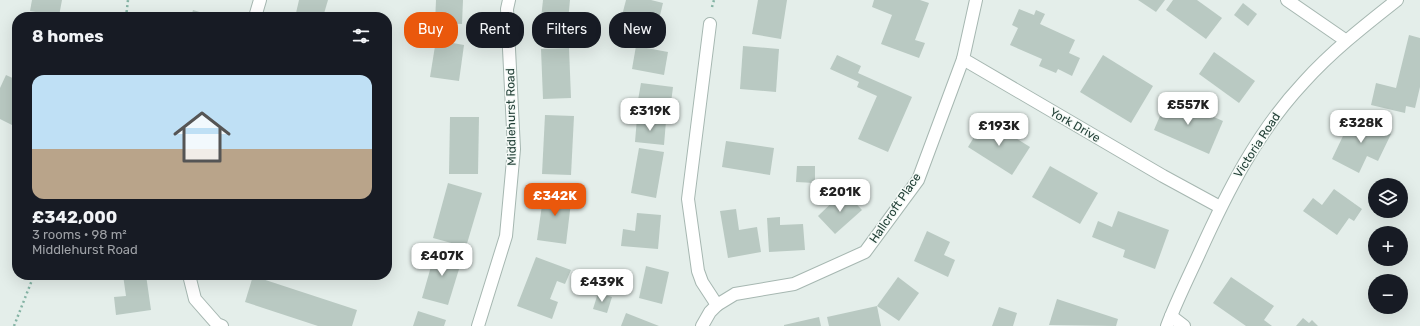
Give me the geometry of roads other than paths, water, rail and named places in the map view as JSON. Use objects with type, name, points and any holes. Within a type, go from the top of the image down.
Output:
[{"type":"street","points":[[256,12],[260,0]]},
{"type":"street","name":"Middlehurst Road","points":[[478,326],[506,236],[514,149],[507,9],[509,0]]},
{"type":"street","points":[[963,59],[976,0]]},
{"type":"street","points":[[1287,0],[1345,40]]},
{"type":"street","name":"Victoria Road","points":[[1169,321],[1220,207],[1242,164],[1273,118],[1303,82],[1345,40],[1397,0]]},
{"type":"street","points":[[710,24],[688,199],[698,272],[702,282],[718,305]]},
{"type":"street","name":"York Drive","points":[[963,59],[1163,176],[1220,207]]},
{"type":"street","name":"Hallcroft Place","points":[[702,326],[710,312],[718,305],[736,294],[794,284],[865,252],[918,180],[963,59]]},
{"type":"street","points":[[190,280],[195,299],[217,324],[222,326]]},
{"type":"street","points":[[1169,321],[1184,326]]}]
